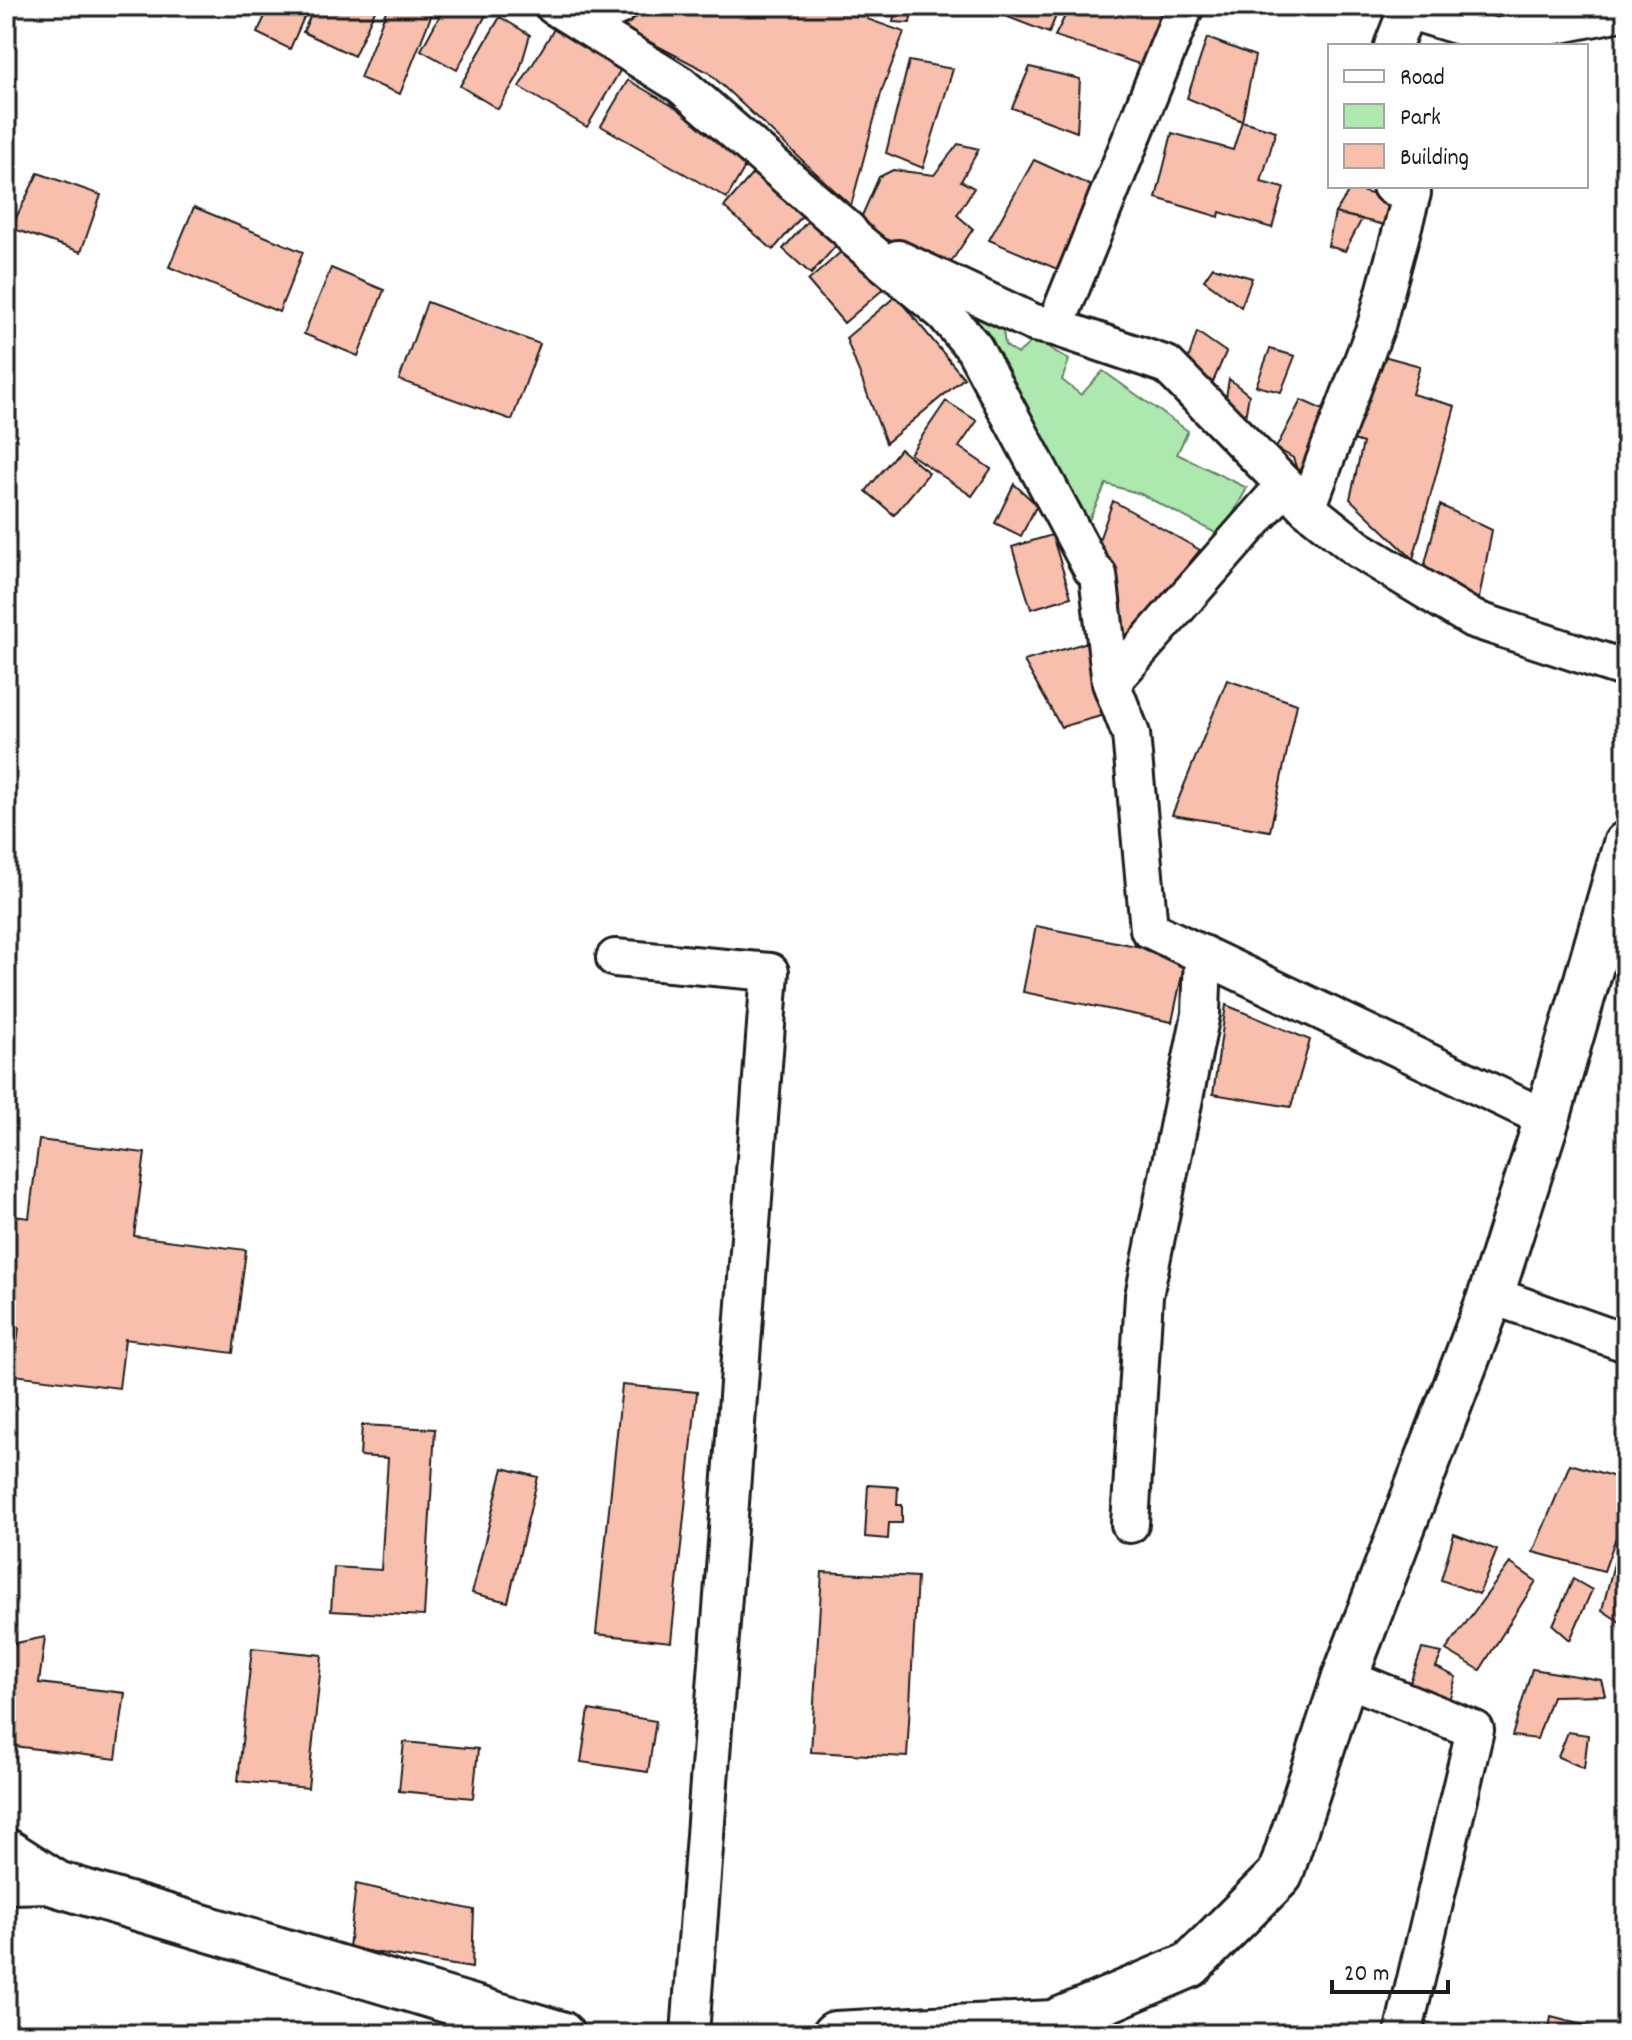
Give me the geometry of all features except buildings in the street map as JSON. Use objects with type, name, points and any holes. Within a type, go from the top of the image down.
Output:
[{"type":"street","points":[[568,14],[619,6]]},
{"type":"street","points":[[1055,327],[1185,6]]},
{"type":"street","points":[[1394,44],[1407,10],[1496,37],[1626,11]]},
{"type":"street","points":[[568,14],[681,85],[848,230],[891,255],[1034,323],[1055,327],[1167,365],[1296,497],[1358,549],[1473,619],[1626,669]]},
{"type":"street","points":[[1111,683],[1296,497],[1376,326],[1412,193],[1397,188]]},
{"type":"street","points":[[848,230],[945,314],[974,348],[1098,575],[1111,683],[1131,734],[1149,929],[1547,1119]]},
{"type":"street","points":[[835,2034],[1053,2023],[1190,1965],[1280,1875],[1345,1677],[1491,1295],[1547,1119],[1626,844]]},
{"type":"street","points":[[1130,1524],[1144,1296],[1201,1014],[1203,954]]},
{"type":"street","points":[[615,958],[770,972],[690,2034]]},
{"type":"street","points":[[1491,1295],[1626,1343]]},
{"type":"street","points":[[1345,1677],[1475,1730],[1403,2034]]},
{"type":"street","points":[[6,1851],[57,1884],[561,2034]]},
{"type":"street","points":[[6,1885],[57,1884]]},
{"type":"green space","points":[[964,303],[1003,330],[1005,345],[1017,354],[1035,339],[1069,360],[1062,380],[1081,395],[1103,371],[1188,431],[1177,454],[1247,488],[1221,536],[1141,494],[1106,484],[1089,520],[967,318]]}]
